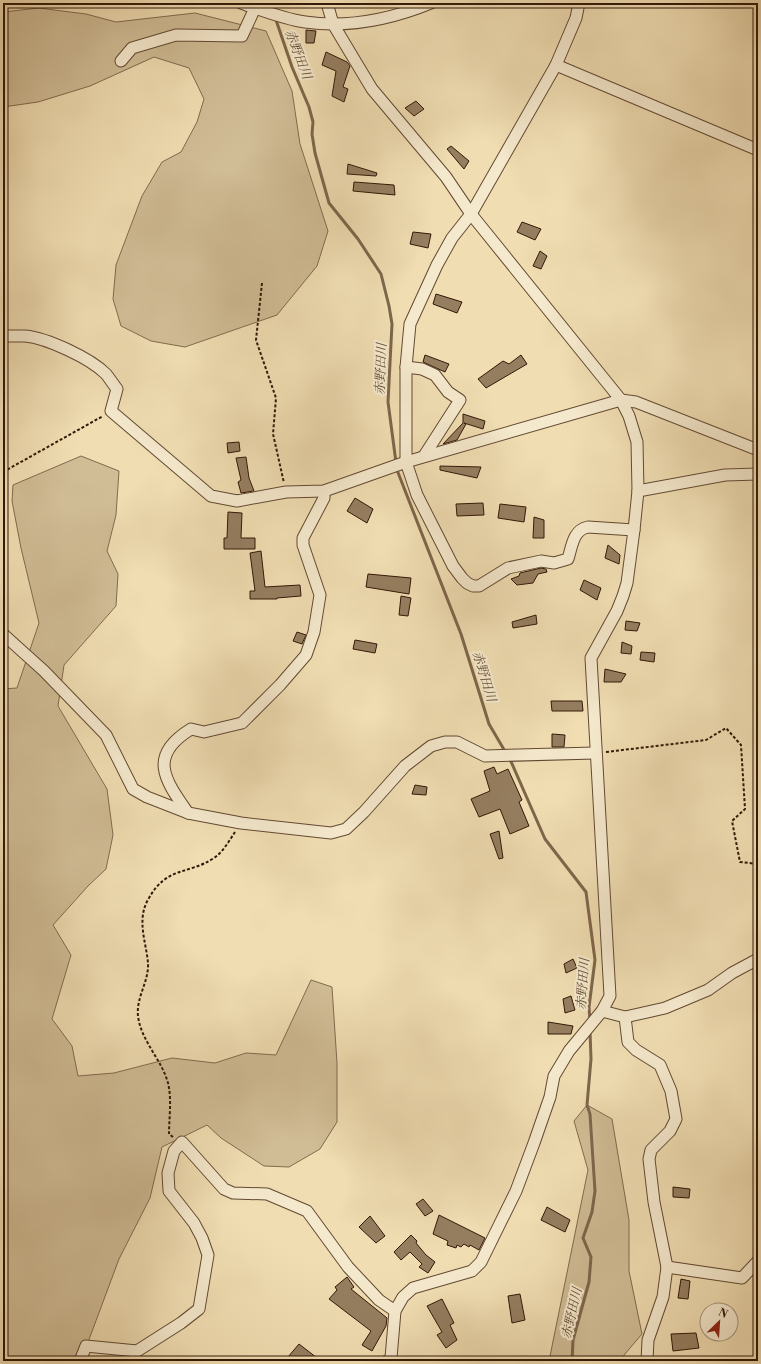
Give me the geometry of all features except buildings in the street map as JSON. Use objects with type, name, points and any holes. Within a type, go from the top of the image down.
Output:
[{"type":"street","points":[[241,3],[305,22],[333,24],[377,20],[412,11],[431,3]]},
{"type":"street","points":[[327,3],[333,24],[372,89],[446,177],[471,214],[621,400],[629,416],[637,442],[638,491],[627,583],[617,611],[591,658],[595,753],[610,996],[602,1011],[569,1051],[554,1076],[550,1097],[516,1191],[481,1262],[472,1271],[413,1288],[403,1297],[395,1311],[392,1360]]},
{"type":"street","points":[[580,3],[576,18],[556,64],[471,214],[452,238],[437,265],[410,324],[406,368],[404,462],[417,495],[453,566],[467,583],[473,586],[479,586],[508,568],[541,561],[554,563],[568,559],[575,536],[582,528],[588,527],[634,530]]},
{"type":"street","points":[[122,61],[132,48],[176,35],[242,36],[255,8]]},
{"type":"street","points":[[556,64],[758,150]]},
{"type":"street","points":[[3,336],[26,336],[46,342],[72,352],[93,364],[105,374],[117,389],[111,411],[211,496],[238,501],[286,492],[324,491],[404,462],[621,400],[636,402],[758,450]]},
{"type":"street","points":[[406,368],[422,369],[435,376],[448,392],[460,400],[424,456]]},
{"type":"street","points":[[638,491],[725,475],[758,474]]},
{"type":"street","points":[[188,814],[167,784],[164,765],[169,747],[191,729],[204,732],[242,723],[280,685],[306,655],[314,632],[320,595],[303,545],[303,538],[324,498],[324,491]]},
{"type":"street","points":[[3,634],[44,671],[106,735],[133,789],[147,797],[188,814],[241,823],[331,832],[346,829],[364,812],[405,766],[431,746],[445,742],[457,742],[485,756],[595,753]]},
{"type":"street","points":[[602,1011],[625,1017],[665,1008],[708,990],[732,973],[758,959]]},
{"type":"street","points":[[625,1017],[628,1042],[636,1050],[660,1065],[671,1091],[676,1118],[670,1131],[651,1150],[649,1159],[654,1202],[666,1268],[663,1297],[648,1340],[647,1361]]},
{"type":"street","points":[[80,1361],[86,1346],[137,1351],[181,1323],[199,1309],[208,1255],[202,1238],[194,1223],[169,1191],[168,1173],[174,1151],[182,1142],[224,1189],[233,1193],[267,1194],[307,1211],[348,1267],[379,1300],[395,1311]]},
{"type":"street","points":[[666,1268],[742,1278],[758,1261]]},
{"type":"path","points":[[262,283],[256,340],[276,398],[273,434],[286,492]]},
{"type":"path","points":[[3,472],[111,411]]},
{"type":"path","points":[[595,753],[706,740],[726,728],[741,745],[745,809],[732,821],[740,862],[758,864]]},
{"type":"path","points":[[182,1142],[169,1134],[170,1095],[168,1082],[148,1043],[138,1018],[138,1005],[147,975],[148,964],[142,925],[143,912],[148,898],[167,876],[215,858],[225,848],[241,823]]},
{"type":"shaded area","points":[[39,8],[86,14],[116,22],[195,13],[266,31],[292,91],[300,144],[328,231],[317,266],[277,315],[185,347],[151,341],[121,326],[113,299],[116,265],[142,196],[162,162],[181,152],[197,122],[204,99],[189,68],[154,57],[90,86],[38,102],[3,107],[3,12]]},
{"type":"shaded area","points":[[81,456],[119,471],[116,515],[107,551],[118,574],[116,606],[64,665],[58,706],[107,789],[113,835],[106,869],[88,886],[53,925],[71,955],[52,1019],[72,1046],[78,1076],[114,1073],[172,1058],[215,1063],[246,1053],[276,1055],[311,980],[332,987],[337,1063],[337,1122],[320,1149],[289,1167],[264,1166],[221,1138],[207,1125],[162,1147],[150,1198],[119,1259],[81,1361],[3,1361],[3,689],[17,688],[39,623],[21,548],[12,501],[13,485]]},
{"type":"shaded area","points":[[587,1105],[612,1119],[629,1220],[629,1271],[642,1334],[619,1361],[549,1361],[588,1170],[574,1121]]},
{"type":"waterway","name":"赤野田川","points":[[269,3],[272,10]]},
{"type":"waterway","name":"赤野田川","points":[[275,17],[292,67],[309,107],[313,122],[312,134],[315,153],[329,203],[358,239],[381,274],[392,324],[388,402],[397,470],[461,634],[489,724],[506,753]]},
{"type":"waterway","name":"赤野田川","points":[[509,757],[545,839],[586,892],[595,960],[589,1007],[590,1021]]},
{"type":"waterway","name":"赤野田川","points":[[572,1361],[573,1340],[589,1282],[591,1257],[583,1238],[592,1212],[595,1191],[590,1114],[587,1105],[591,1059],[590,1031]]}]
